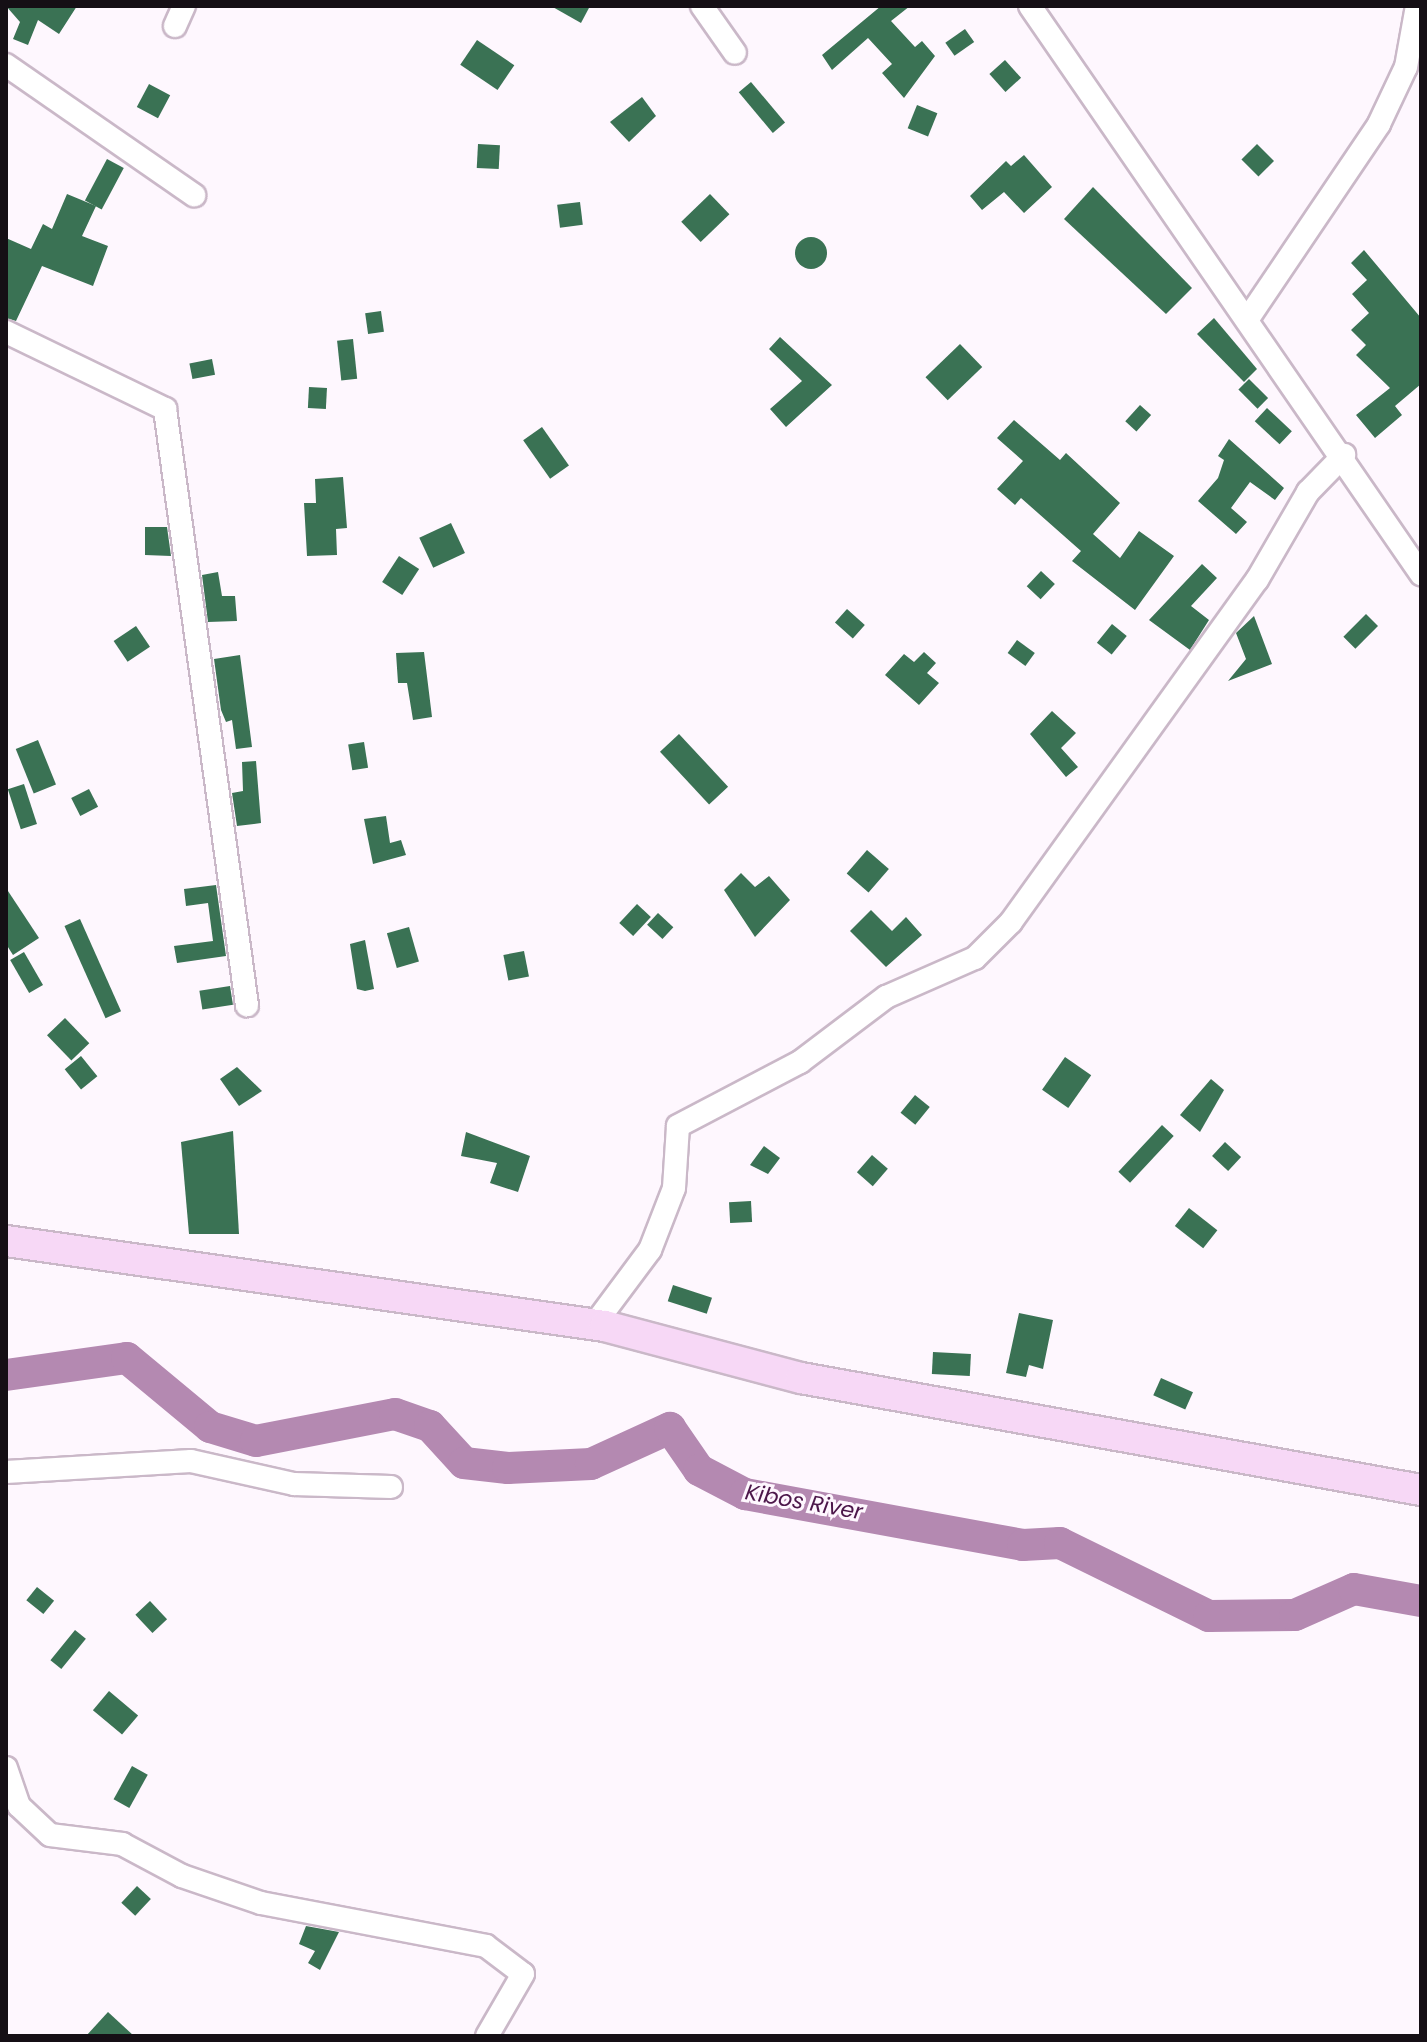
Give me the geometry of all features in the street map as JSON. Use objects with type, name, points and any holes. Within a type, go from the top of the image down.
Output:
[{"type":"main road","points":[[6,1241],[594,1325],[801,1378],[1421,1490]]},
{"type":"street","points":[[702,6],[735,53]]},
{"type":"street","points":[[1030,6],[1344,455],[1421,574]]},
{"type":"street","points":[[1249,317],[1379,124],[1406,67],[1417,6]]},
{"type":"street","points":[[6,65],[194,195]]},
{"type":"street","points":[[6,332],[165,409],[247,1005]]},
{"type":"street","points":[[594,1325],[650,1250],[674,1188],[678,1126],[800,1062],[886,997],[975,958],[1011,922],[1257,580],[1308,492],[1344,455]]},
{"type":"street","points":[[6,1472],[191,1461],[294,1484],[391,1487]]},
{"type":"street","points":[[6,1768],[19,1806],[50,1835],[122,1844],[182,1876],[261,1903],[486,1946],[523,1974],[487,2036]]},
{"type":"building","points":[[6,6],[77,6],[59,34],[38,20],[28,45],[13,39],[20,22]]},
{"type":"building","points":[[551,6],[590,6],[581,23]]},
{"type":"building","points":[[881,6],[910,6],[891,21],[915,47],[922,41],[935,56],[904,98],[882,73],[892,64],[868,38],[832,70],[822,55]]},
{"type":"building","points":[[965,29],[974,42],[955,56],[945,43]]},
{"type":"building","points":[[477,40],[514,65],[498,90],[460,65]]},
{"type":"building","points":[[1005,60],[1021,78],[1005,92],[989,74]]},
{"type":"building","points":[[751,82],[785,123],[773,133],[739,92]]},
{"type":"building","points":[[149,84],[170,95],[158,118],[137,107]]},
{"type":"building","points":[[642,97],[656,116],[629,142],[610,122]]},
{"type":"building","points":[[917,105],[937,113],[928,136],[908,128]]},
{"type":"building","points":[[478,144],[500,145],[499,169],[477,168]]},
{"type":"building","points":[[1257,144],[1274,161],[1258,177],[1241,160]]},
{"type":"building","points":[[1024,155],[1052,187],[1024,213],[1004,192],[982,210],[970,196],[1006,161],[1011,166]]},
{"type":"building","points":[[107,159],[124,168],[102,209],[85,200]]},
{"type":"building","points":[[1093,187],[1192,288],[1166,314],[1064,219]]},
{"type":"building","points":[[67,194],[96,206],[82,236],[108,246],[93,286],[42,266],[16,321],[6,318],[6,238],[31,249],[43,224],[52,229]]},
{"type":"building","points":[[710,194],[729,214],[701,242],[681,222]]},
{"type":"building","points":[[580,202],[583,225],[560,228],[557,205]]},
{"type":"building","points":[[811,237],[822,242],[827,253],[822,264],[811,269],[800,264],[795,253],[800,242]]},
{"type":"building","points":[[1364,250],[1421,318],[1421,384],[1395,406],[1402,415],[1375,438],[1356,415],[1390,388],[1356,355],[1366,345],[1351,330],[1369,313],[1352,294],[1367,280],[1351,263]]},
{"type":"building","points":[[381,311],[384,332],[368,334],[365,313]]},
{"type":"building","points":[[1214,318],[1257,369],[1244,382],[1197,334]]},
{"type":"building","points":[[780,337],[832,385],[786,427],[770,409],[802,381],[769,349]]},
{"type":"building","points":[[353,339],[357,379],[341,380],[337,341]]},
{"type":"building","points":[[960,344],[982,367],[948,400],[925,377]]},
{"type":"building","points":[[212,359],[215,375],[192,379],[189,363]]},
{"type":"building","points":[[1249,379],[1268,398],[1257,409],[1238,390]]},
{"type":"building","points":[[309,387],[327,388],[326,409],[308,408]]},
{"type":"building","points":[[1140,405],[1151,415],[1136,431],[1125,421]]},
{"type":"building","points":[[1267,408],[1292,431],[1280,444],[1255,421]]},
{"type":"building","points":[[1014,420],[1060,460],[1066,453],[1120,503],[1093,534],[1120,558],[1139,531],[1174,556],[1135,610],[1072,561],[1081,551],[1021,498],[1015,505],[997,489],[1023,461],[997,438]]},
{"type":"building","points":[[542,427],[569,466],[550,479],[523,440]]},
{"type":"building","points":[[1229,439],[1284,488],[1275,500],[1250,482],[1231,508],[1247,522],[1236,534],[1198,501],[1218,478],[1224,460],[1218,456]]},
{"type":"building","points":[[343,477],[347,528],[336,529],[337,555],[307,556],[304,503],[316,503],[315,479]]},
{"type":"building","points":[[451,523],[465,553],[433,568],[419,538]]},
{"type":"building","points":[[145,527],[167,527],[171,556],[145,555]]},
{"type":"building","points":[[399,556],[419,569],[402,595],[382,582]]},
{"type":"building","points":[[1202,564],[1217,578],[1191,606],[1209,620],[1190,650],[1149,620]]},
{"type":"building","points":[[1041,571],[1055,584],[1041,599],[1027,586]]},
{"type":"building","points":[[218,572],[222,596],[235,596],[237,621],[208,622],[202,575]]},
{"type":"building","points":[[847,609],[865,625],[853,638],[835,622]]},
{"type":"building","points":[[1366,614],[1378,626],[1355,649],[1343,637]]},
{"type":"building","points":[[1254,616],[1272,664],[1228,681],[1246,659],[1236,633]]},
{"type":"building","points":[[1112,624],[1127,636],[1112,655],[1097,643]]},
{"type":"building","points":[[136,626],[150,647],[128,662],[114,641]]},
{"type":"building","points":[[1017,640],[1035,653],[1025,666],[1008,653]]},
{"type":"building","points":[[424,652],[432,717],[413,720],[407,683],[398,683],[396,653]]},
{"type":"building","points":[[924,652],[936,663],[927,673],[939,683],[919,705],[885,675],[904,654],[914,662]]},
{"type":"building","points":[[240,655],[252,747],[236,749],[232,720],[226,722],[221,710],[214,659]]},
{"type":"building","points":[[1052,711],[1076,733],[1061,748],[1078,767],[1066,777],[1030,734]]},
{"type":"building","points":[[679,734],[728,787],[709,804],[660,752]]},
{"type":"building","points":[[38,740],[56,785],[34,793],[16,749]]},
{"type":"building","points":[[364,742],[368,768],[352,770],[348,745]]},
{"type":"building","points":[[256,761],[261,823],[237,826],[232,793],[243,791],[242,762]]},
{"type":"building","points":[[24,784],[37,824],[21,829],[8,789]]},
{"type":"building","points":[[89,789],[98,807],[80,816],[71,798]]},
{"type":"building","points":[[386,816],[390,843],[401,840],[406,855],[373,864],[364,819]]},
{"type":"building","points":[[867,850],[889,869],[869,892],[847,873]]},
{"type":"building","points":[[741,873],[755,887],[769,876],[790,900],[755,937],[724,890]]},
{"type":"building","points":[[216,885],[226,956],[177,963],[174,946],[213,941],[208,903],[186,906],[184,889]]},
{"type":"building","points":[[6,888],[39,938],[13,955],[6,944]]},
{"type":"building","points":[[637,904],[651,917],[633,936],[619,923]]},
{"type":"building","points":[[871,910],[892,931],[906,917],[922,935],[886,967],[850,931]]},
{"type":"building","points":[[658,913],[673,927],[662,939],[647,925]]},
{"type":"building","points":[[80,919],[121,1011],[106,1018],[64,926]]},
{"type":"building","points":[[409,927],[419,962],[397,968],[387,933]]},
{"type":"building","points":[[365,940],[374,989],[365,991],[357,989],[350,944]]},
{"type":"building","points":[[524,951],[529,977],[508,981],[503,955]]},
{"type":"building","points":[[24,952],[43,985],[29,993],[10,960]]},
{"type":"building","points":[[230,986],[233,1005],[202,1010],[199,991]]},
{"type":"building","points":[[65,1018],[89,1043],[71,1061],[47,1035]]},
{"type":"building","points":[[81,1056],[97,1076],[81,1089],[65,1069]]},
{"type":"building","points":[[1065,1057],[1091,1075],[1068,1108],[1042,1090]]},
{"type":"building","points":[[237,1067],[262,1091],[239,1106],[220,1079]]},
{"type":"building","points":[[1211,1079],[1224,1090],[1200,1132],[1180,1115]]},
{"type":"building","points":[[915,1095],[930,1107],[915,1125],[901,1113]]},
{"type":"building","points":[[1162,1125],[1174,1136],[1130,1183],[1118,1172]]},
{"type":"building","points":[[233,1131],[239,1234],[189,1234],[181,1142]]},
{"type":"building","points":[[466,1132],[530,1156],[518,1192],[490,1183],[497,1163],[461,1156]]},
{"type":"building","points":[[1225,1142],[1241,1157],[1228,1171],[1212,1156]]},
{"type":"building","points":[[764,1146],[780,1158],[768,1174],[750,1165]]},
{"type":"building","points":[[872,1155],[888,1169],[873,1186],[857,1172]]},
{"type":"building","points":[[751,1201],[752,1222],[730,1223],[729,1202]]},
{"type":"building","points":[[1189,1208],[1217,1230],[1203,1248],[1175,1226]]},
{"type":"building","points":[[673,1285],[712,1298],[707,1314],[668,1301]]},
{"type":"building","points":[[1019,1313],[1053,1320],[1043,1369],[1029,1365],[1026,1377],[1006,1373]]},
{"type":"building","points":[[933,1352],[971,1354],[970,1376],[932,1374]]},
{"type":"building","points":[[1161,1378],[1193,1392],[1185,1410],[1153,1395]]},
{"type":"building","points":[[37,1587],[54,1601],[43,1614],[26,1600]]},
{"type":"building","points":[[150,1601],[167,1619],[152,1633],[135,1615]]},
{"type":"building","points":[[75,1630],[86,1639],[61,1669],[50,1660]]},
{"type":"building","points":[[109,1691],[138,1715],[122,1735],[93,1710]]},
{"type":"building","points":[[132,1766],[148,1775],[129,1808],[114,1799]]},
{"type":"building","points":[[137,1886],[151,1899],[135,1916],[121,1903]]},
{"type":"building","points":[[306,1926],[339,1932],[320,1970],[308,1963],[315,1951],[299,1944]]},
{"type":"building","points":[[108,2012],[134,2036],[86,2036]]},
{"type":"waterway","name":"Kibos River","points":[[6,1375],[127,1358],[210,1427],[256,1441],[395,1414],[430,1426],[464,1463],[508,1468],[591,1464],[670,1428],[699,1470],[745,1494],[1023,1545],[1060,1543],[1209,1616],[1295,1615],[1354,1589],[1421,1601]]}]
